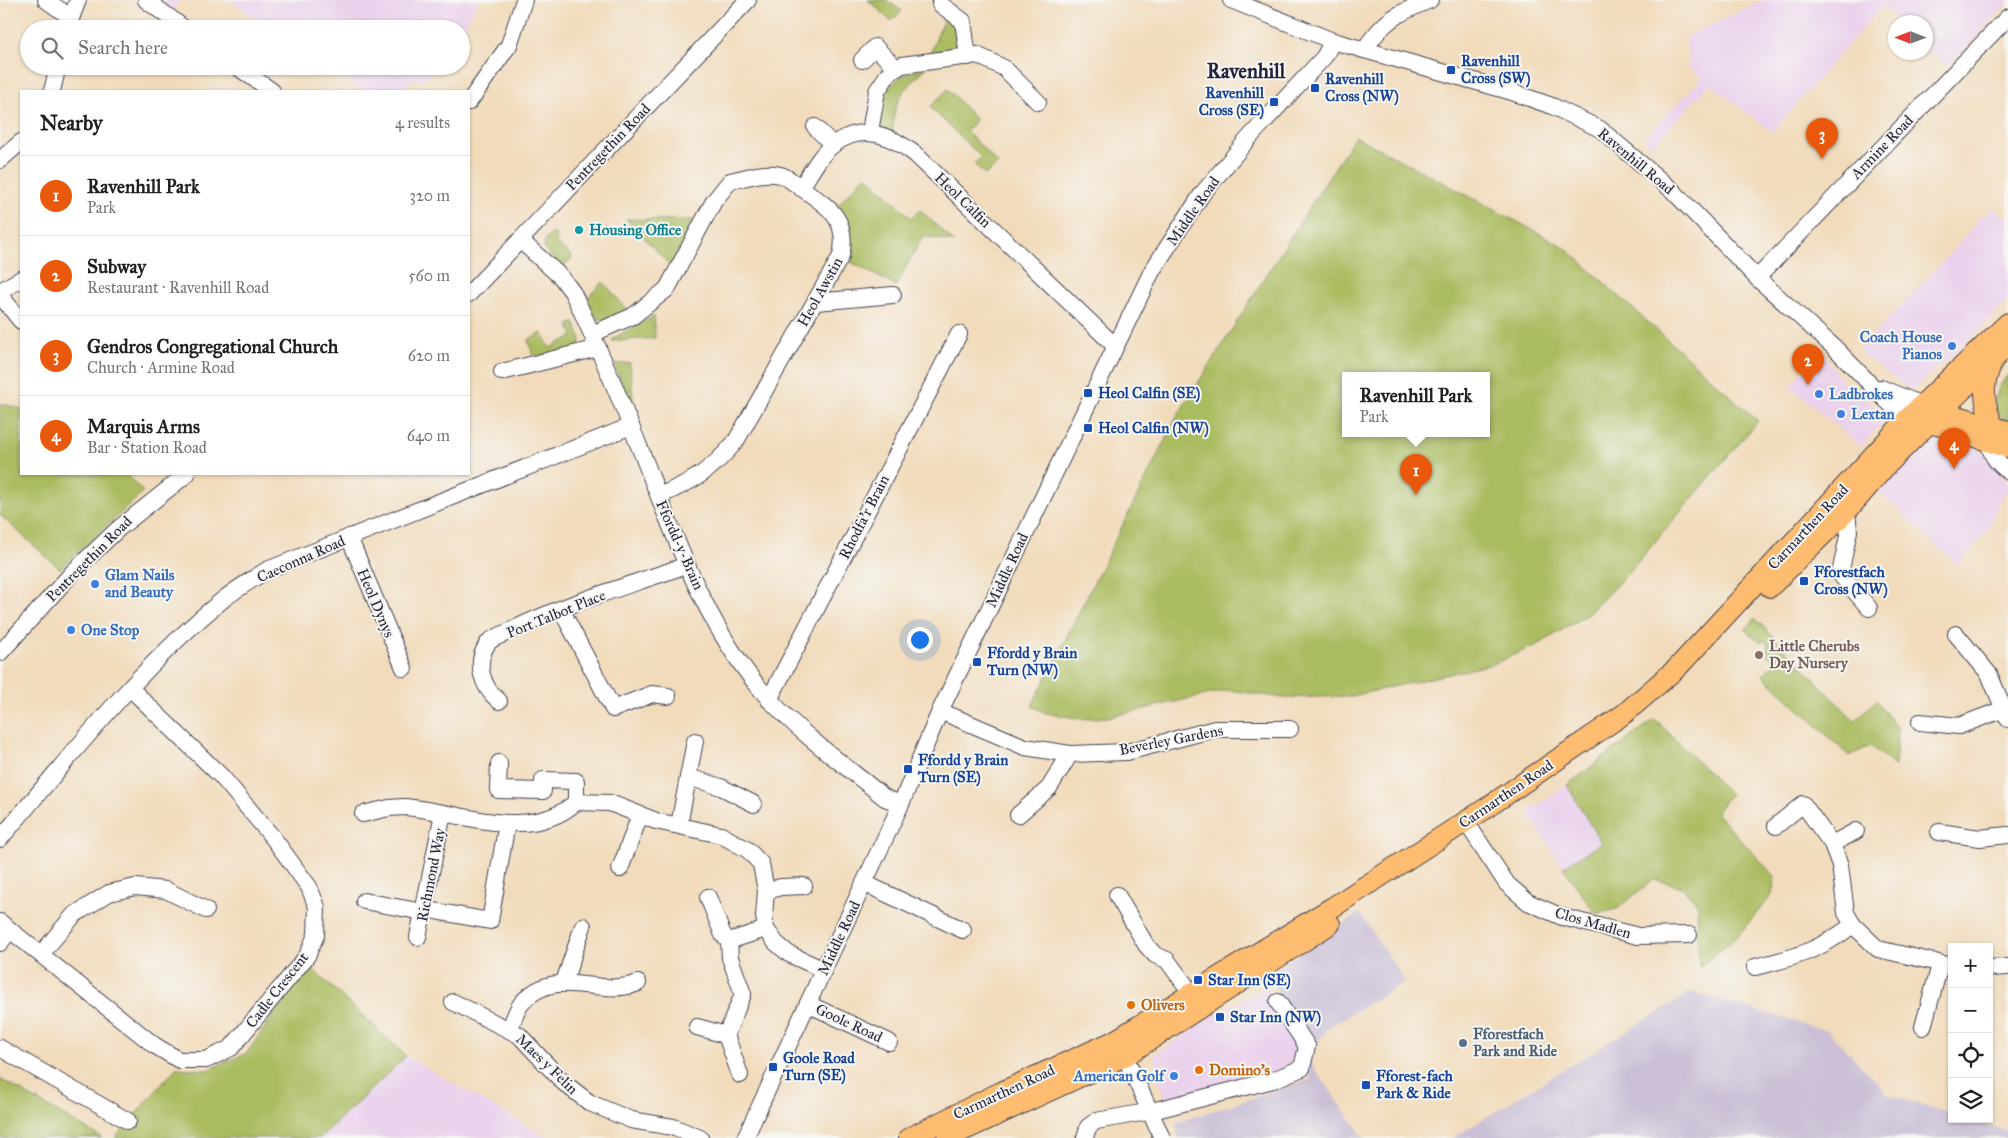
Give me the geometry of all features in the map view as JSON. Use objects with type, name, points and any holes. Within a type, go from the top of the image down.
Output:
[{"type":"main road","name":"Carmarthen Road","points":[[947,1138],[1120,1049],[1472,831],[1602,745],[1664,695],[1847,511],[2008,323]]},
{"type":"main road","name":"Carmarthen Road","points":[[909,1138],[992,1096],[1120,1049],[1192,994],[1477,814],[1624,714],[1677,668],[1907,419],[1930,413],[2008,345]]},
{"type":"main road","points":[[1994,359],[1985,376],[1983,392],[1997,433],[2008,448]]},
{"type":"main road","points":[[1930,413],[1997,433]]},
{"type":"street","points":[[46,0],[66,20]]},
{"type":"street","points":[[70,20],[78,0]]},
{"type":"street","points":[[146,0],[173,20]]},
{"type":"street","points":[[470,101],[509,46],[524,0]]},
{"type":"street","name":"Pentregethin Road","points":[[470,293],[748,0]]},
{"type":"street","name":"Ravenhill Road","points":[[1232,0],[1333,41],[1509,91],[1552,106],[1600,129],[1673,191],[1757,278],[1836,349],[1907,419]]},
{"type":"street","points":[[1364,50],[1375,33],[1396,14],[1430,0]]},
{"type":"street","points":[[940,4],[963,21],[968,57]]},
{"type":"street","name":"Armine Road","points":[[1757,278],[2008,17]]},
{"type":"street","name":"Middle Road","points":[[745,1138],[901,804],[940,712],[1152,270],[1202,194],[1248,139],[1324,57],[1333,41]]},
{"type":"street","points":[[862,60],[875,47],[896,68]]},
{"type":"street","points":[[800,188],[833,144],[870,132],[877,92],[890,73],[902,65],[968,57],[977,54],[1004,68],[1038,102]]},
{"type":"street","points":[[52,90],[56,75]]},
{"type":"street","points":[[249,75],[271,90]]},
{"type":"street","points":[[815,127],[833,144]]},
{"type":"street","name":"Heol Calfin","points":[[870,132],[902,144],[915,154],[1098,332],[1115,346]]},
{"type":"street","points":[[0,160],[20,143]]},
{"type":"street","name":"Heol Awstin","points":[[595,341],[667,289],[714,201],[730,181],[763,174],[781,175],[832,211],[841,224],[844,242],[842,256],[736,440],[717,464],[695,480],[659,496]]},
{"type":"street","name":"Ffordd-y-Brain","points":[[520,240],[565,282],[573,293],[631,426],[687,565],[724,635],[769,700],[811,738],[886,798],[901,804]]},
{"type":"street","points":[[0,291],[20,280]]},
{"type":"street","points":[[816,302],[884,291]]},
{"type":"street","points":[[0,295],[20,320]]},
{"type":"street","name":"Rhodfa'r Brain","points":[[769,700],[959,334]]},
{"type":"street","points":[[502,372],[595,341]]},
{"type":"street","name":"Ravenhill Road","points":[[1868,382],[1930,413]]},
{"type":"street","name":"Caeconna Road","points":[[0,839],[130,688],[180,637],[226,597],[266,570],[631,426]]},
{"type":"street","points":[[1997,433],[1991,453],[1997,463],[2008,471]]},
{"type":"street","name":"Pentregethin Road","points":[[0,651],[73,572],[118,529],[186,475]]},
{"type":"street","points":[[1847,511],[1849,530],[1840,574],[1869,608]]},
{"type":"street","name":"Heol Dynys","points":[[349,537],[404,668]]},
{"type":"street","name":"Port Talbot Place","points":[[499,701],[488,692],[481,673],[482,658],[489,642],[527,622],[560,609],[687,565]]},
{"type":"street","points":[[560,609],[613,710],[652,694],[668,696]]},
{"type":"street","points":[[1920,722],[1959,726],[2006,714],[1989,674],[1956,634]]},
{"type":"street","name":"Cadle Crescent","points":[[3,932],[41,954],[169,1056],[179,1060],[206,1060],[230,1048],[306,956],[316,935],[317,907],[311,894],[274,838],[222,777],[130,688]]},
{"type":"street","name":"Beverley Gardens","points":[[940,712],[1025,747],[1070,754],[1127,752],[1214,729],[1290,729]]},
{"type":"street","points":[[679,825],[695,741]]},
{"type":"street","points":[[1018,815],[1049,788],[1070,754]]},
{"type":"street","points":[[499,762],[498,790],[543,791],[543,780],[576,781],[576,802]]},
{"type":"street","points":[[688,777],[722,787],[754,804]]},
{"type":"street","points":[[363,814],[389,808],[404,807],[507,823],[526,823],[545,820],[566,811],[576,802],[610,803],[656,822],[679,825],[721,835],[748,850],[760,864],[766,891],[764,916],[766,929],[776,943],[789,954],[824,970]]},
{"type":"street","points":[[1776,826],[1803,804],[1832,844],[1840,865],[1846,913],[1853,925],[1878,949],[1946,965],[1923,1027]]},
{"type":"street","name":"Richmond Way","points":[[418,937],[429,912],[443,813]]},
{"type":"street","points":[[620,869],[640,815]]},
{"type":"street","points":[[364,901],[490,921],[507,823]]},
{"type":"street","name":"Clos Madlen","points":[[1472,831],[1507,884],[1528,902],[1562,917],[1638,936],[1689,935]]},
{"type":"street","points":[[1832,844],[1856,831]]},
{"type":"street","points":[[1939,832],[1980,838],[2008,835]]},
{"type":"street","points":[[864,883],[963,930]]},
{"type":"street","points":[[766,891],[781,887],[804,886]]},
{"type":"street","points":[[41,954],[74,915],[108,893],[135,887],[166,890],[206,910]]},
{"type":"street","points":[[1117,895],[1146,945],[1155,955],[1166,960],[1192,994]]},
{"type":"street","points":[[708,898],[723,935],[729,941],[730,958],[743,994],[726,1035],[740,1075]]},
{"type":"street","points":[[1755,967],[1805,954],[1828,944],[1853,925]]},
{"type":"street","points":[[564,982],[583,926]]},
{"type":"street","points":[[729,941],[766,929]]},
{"type":"street","points":[[1993,968],[2008,967]]},
{"type":"street","points":[[510,1029],[520,1005],[537,990],[564,982],[610,988],[629,987],[638,983]]},
{"type":"street","name":"Maes y Felin","points":[[453,1002],[519,1035],[564,1083],[590,1104],[631,1120],[673,1127],[700,1138]]},
{"type":"street","points":[[1085,1138],[1088,1128],[1096,1121],[1152,1112],[1273,1080],[1302,1068],[1307,1046],[1278,1002]]},
{"type":"street","name":"Goole Road","points":[[808,1004],[889,1042]]},
{"type":"street","points":[[697,1027],[726,1035]]},
{"type":"street","points":[[0,1048],[128,1120]]},
{"type":"street","points":[[1120,1049],[1152,1112],[1162,1138]]},
{"type":"shaded area","points":[[160,0],[180,0],[173,11]]},
{"type":"shaded area","points":[[229,0],[478,0],[468,20],[259,20]]},
{"type":"shaded area","points":[[1764,0],[1881,0],[1884,3],[1887,0],[2008,0],[2008,3],[1947,67],[1933,54],[1933,15],[1892,15],[1882,6],[1772,132],[1710,84],[1652,146],[1643,139],[1702,78],[1689,67],[1686,37]]},
{"type":"shaded area","points":[[340,75],[429,75],[426,79],[411,80],[403,90],[363,90]]},
{"type":"shaded area","points":[[1991,207],[2008,219],[2008,301],[1972,337],[1913,389],[1909,389],[1858,351],[1958,245],[1982,215],[1985,217]]},
{"type":"shaded area","points":[[1822,349],[1839,377],[1852,390],[1879,408],[1883,419],[1861,447],[1790,386]]},
{"type":"shaded area","points":[[1932,433],[1961,440],[1984,452],[2008,483],[2008,489],[1999,502],[1987,531],[1958,565],[1875,488]]},
{"type":"shaded area","points":[[1567,785],[1601,844],[1563,867],[1527,812]]},
{"type":"shaded area","points":[[1360,913],[1405,982],[1329,1027],[1307,1058],[1364,1138],[1179,1138],[1175,1123],[1311,1079],[1270,973]]},
{"type":"shaded area","points":[[1268,987],[1298,1053],[1277,1074],[1165,1102],[1153,1056],[1209,1017]]},
{"type":"shaded area","points":[[1691,992],[1828,1031],[1888,1094],[1948,1113],[1948,1123],[1982,1123],[2008,1131],[2008,1138],[1452,1138]]},
{"type":"shaded area","points":[[406,1056],[548,1138],[320,1138]]},
{"type":"green space","points":[[868,0],[886,0],[902,11],[891,21]]},
{"type":"green space","points":[[944,18],[953,20],[957,27],[959,49],[931,52]]},
{"type":"green space","points":[[926,68],[900,96],[893,122],[893,135],[882,131],[877,124],[886,93],[904,75]]},
{"type":"green space","points":[[948,89],[976,120],[966,131],[998,164],[985,175],[974,164],[981,157],[930,107]]},
{"type":"green space","points":[[1355,136],[1563,246],[1758,421],[1631,570],[1589,613],[1541,643],[1493,664],[1352,696],[1284,698],[1228,690],[1108,717],[1081,719],[1046,713],[1032,706],[1179,413]]},
{"type":"green space","points":[[866,175],[911,218],[920,210],[954,242],[923,236],[896,286],[851,262],[849,232],[845,218],[838,205]]},
{"type":"green space","points":[[626,219],[694,220],[671,266]]},
{"type":"green space","points":[[553,232],[558,238],[555,242],[573,257],[562,268],[545,250],[544,242]]},
{"type":"green space","points":[[603,282],[629,311],[605,323],[594,315],[587,298]]},
{"type":"green space","points":[[654,316],[655,338],[612,341],[614,338]]},
{"type":"green space","points":[[574,322],[581,339],[578,351],[533,356],[528,340],[542,333],[550,348],[573,336],[569,325]]},
{"type":"green space","points":[[630,363],[633,399],[629,400],[614,364]]},
{"type":"green space","points":[[2008,375],[2008,423],[1998,412],[1996,400],[1999,387]]},
{"type":"green space","points":[[0,403],[20,409],[20,475],[127,475],[143,492],[60,569],[0,515]]},
{"type":"green space","points":[[1755,618],[1855,721],[1876,700],[1898,729],[1895,766],[1870,746],[1849,756],[1763,675],[1775,662],[1765,652],[1770,646],[1763,640],[1761,643],[1745,630]]},
{"type":"green space","points":[[1655,719],[1730,794],[1716,813],[1775,877],[1772,895],[1736,938],[1699,967],[1697,903],[1682,887],[1654,879],[1617,909],[1596,914],[1563,867],[1601,843],[1567,785]]},
{"type":"green space","points":[[308,965],[406,1056],[320,1138],[115,1138],[176,1068],[207,1070],[247,1053]]},
{"type":"green space","points":[[0,1079],[102,1138],[0,1138]]},
{"type":"place","name":"Ravenhill Cross (SW)","points":[[1451,70]]},
{"type":"place","name":"Ravenhill Cross (NW)","points":[[1315,88]]},
{"type":"place","name":"Ravenhill Cross (SE)","points":[[1274,102]]},
{"type":"place","name":"Gendros Congregational Church","points":[[1822,159]]},
{"type":"place","name":"Housing Office","points":[[579,230]]},
{"type":"place","name":"Coach House Pianos","points":[[1952,346]]},
{"type":"place","name":"Subway","points":[[1808,385]]},
{"type":"place","name":"Heol Calfin (SE)","points":[[1088,393]]},
{"type":"place","name":"Ladbrokes","points":[[1819,394]]},
{"type":"place","name":"Lextan","points":[[1841,414]]},
{"type":"place","name":"Heol Calfin (NW)","points":[[1088,428]]},
{"type":"place","name":"Marquis Arms","points":[[1954,469]]},
{"type":"place","name":"Ravenhill Park","points":[[1416,495]]},
{"type":"place","name":"Fforestfach Cross (NW)","points":[[1804,581]]},
{"type":"place","name":"Glam Nails and Beauty","points":[[95,584]]},
{"type":"place","name":"One Stop","points":[[71,630]]},
{"type":"place","name":"Little Cherubs Day Nursery","points":[[1759,655]]},
{"type":"place","name":"Ffordd y Brain Turn (NW)","points":[[977,662]]},
{"type":"place","name":"Ffordd y Brain Turn (SE)","points":[[908,769]]},
{"type":"place","name":"Star Inn (SE)","points":[[1198,980]]},
{"type":"place","name":"Olivers","points":[[1131,1005]]},
{"type":"place","name":"Star Inn (NW)","points":[[1220,1017]]},
{"type":"place","name":"Fforestfach Park and Ride","points":[[1463,1043]]},
{"type":"place","name":"Goole Road Turn (SE)","points":[[773,1067]]},
{"type":"place","name":"Domino's","points":[[1199,1070]]},
{"type":"place","name":"American Golf","points":[[1174,1076]]},
{"type":"place","name":"Fforest-fach Park & Ride","points":[[1366,1085]]},
{"type":"district","name":"Ravenhill","points":[[1246,71]]}]
